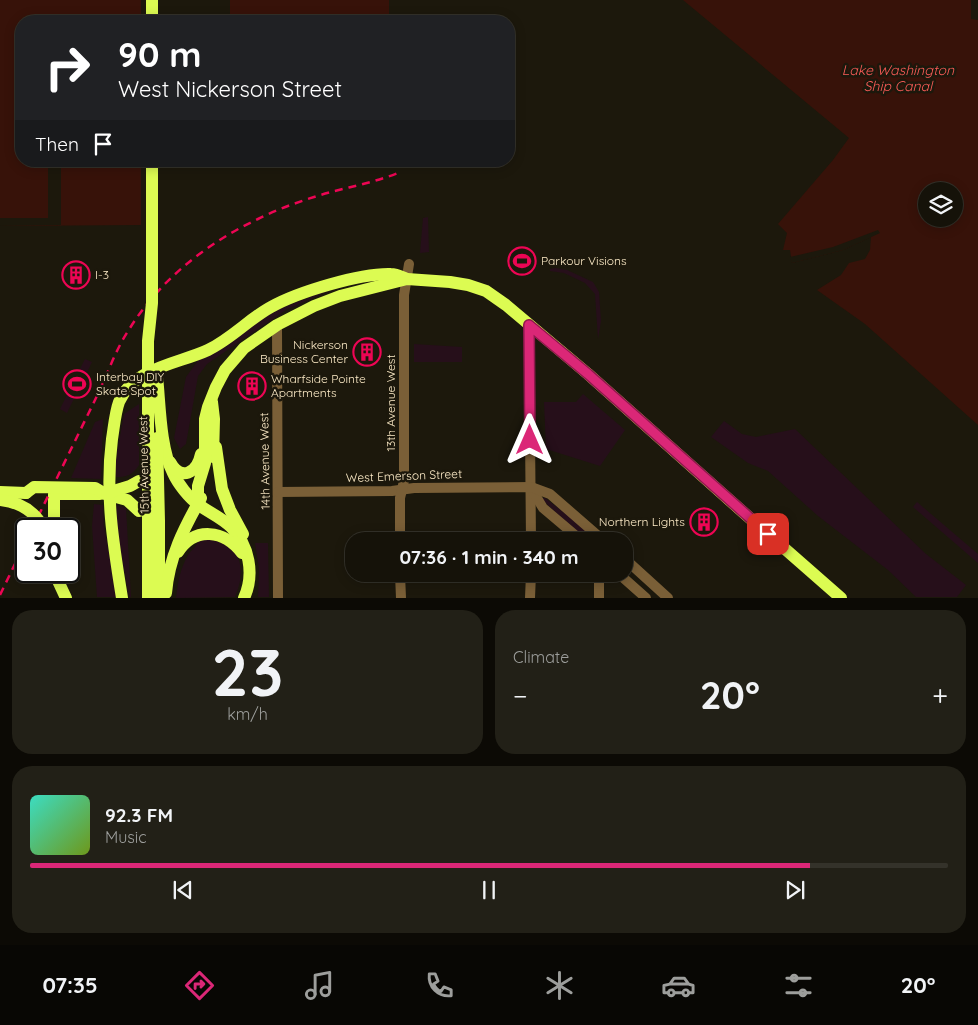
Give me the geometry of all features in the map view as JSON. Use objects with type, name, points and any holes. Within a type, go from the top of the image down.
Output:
[{"type":"main road","points":[[152,0],[152,15]]},
{"type":"main road","name":"15th Avenue West","points":[[152,167],[152,303],[157,376],[159,598]]},
{"type":"main road","points":[[122,598],[109,513],[109,479],[114,424],[120,401],[132,383],[145,374],[210,349],[271,307],[308,290],[348,280],[392,274],[407,279],[450,282],[474,287],[496,297],[588,374],[841,598]]},
{"type":"main road","points":[[165,598],[170,564],[181,534],[210,478],[209,438],[212,398],[220,378],[237,355],[277,325],[314,306],[340,296],[407,279]]},
{"type":"main road","name":"15th Avenue West","points":[[148,598],[148,452],[156,424],[148,341],[152,303]]},
{"type":"main road","points":[[156,424],[167,455],[177,471],[186,473],[194,470],[199,463],[209,438]]},
{"type":"main road","points":[[209,438],[222,489],[249,551],[248,584],[244,598]]},
{"type":"main road","points":[[26,493],[34,487],[63,486],[95,488],[105,494],[130,486],[139,481],[146,467],[148,452]]},
{"type":"main road","points":[[167,455],[169,466],[176,480],[198,504],[226,523],[234,531],[245,550],[249,566]]},
{"type":"main road","points":[[0,492],[105,494],[127,500],[139,511],[144,527],[149,562]]},
{"type":"main road","points":[[54,494],[54,518]]},
{"type":"main road","points":[[0,500],[24,507],[36,518]]},
{"type":"main road","points":[[170,564],[187,541],[210,534],[221,536],[231,541],[241,552],[249,566]]},
{"type":"main road","points":[[58,583],[66,598]]},
{"type":"street","name":"13th Avenue West","points":[[400,532],[400,498],[404,482],[404,295],[410,264]]},
{"type":"street","name":"14th Avenue West","points":[[277,325],[278,598]]},
{"type":"street","points":[[529,325],[531,532]]},
{"type":"street","points":[[531,487],[543,508],[571,532]]},
{"type":"street","name":"West Emerson Street","points":[[278,492],[392,492],[414,488],[531,487],[550,494],[594,532]]},
{"type":"street","points":[[633,566],[668,598]]},
{"type":"street","points":[[400,582],[401,598]]},
{"type":"street","points":[[530,582],[530,598]]},
{"type":"street","points":[[599,582],[599,598]]},
{"type":"street","points":[[628,582],[646,598]]},
{"type":"shaded area","points":[[428,217],[429,252],[420,253],[423,218]]},
{"type":"shaded area","points":[[550,269],[567,270],[593,282],[599,292],[601,321],[598,339],[595,294],[585,283],[564,273],[550,271]]},
{"type":"shaded area","points":[[345,284],[286,310],[207,364],[198,376],[186,444],[180,449],[174,438],[186,377],[200,358],[268,313]]},
{"type":"shaded area","points":[[414,344],[462,347],[462,362],[414,362]]},
{"type":"shaded area","name":"Interbay DIY Skate Spot","points":[[85,359],[92,362],[67,413],[60,409]]},
{"type":"shaded area","points":[[583,394],[625,430],[600,466],[546,449],[544,402],[576,402]]},
{"type":"shaded area","points":[[139,404],[139,465],[129,475],[116,477],[114,470],[124,414]]},
{"type":"shaded area","points":[[103,419],[101,479],[71,478],[95,422]]},
{"type":"shaded area","points":[[724,421],[742,434],[756,437],[795,429],[926,554],[966,585],[957,597],[916,597],[888,570],[818,516],[768,471],[748,463],[711,437]]},
{"type":"shaded area","points":[[541,498],[545,498],[589,532],[579,532]]},
{"type":"shaded area","points":[[917,502],[978,554],[978,563],[913,507]]},
{"type":"shaded area","points":[[94,504],[103,505],[104,527],[118,597],[97,597],[92,526]]},
{"type":"shaded area","points":[[116,505],[126,508],[131,597],[129,597],[118,541]]},
{"type":"shaded area","points":[[208,538],[227,544],[240,562],[240,583],[235,597],[176,598],[183,565],[188,555],[199,539]]},
{"type":"shaded area","points":[[255,543],[268,543],[269,597],[258,597],[259,569]]},
{"type":"water","points":[[0,0],[141,0],[141,15],[15,15],[15,167],[141,167],[141,225],[0,226]]},
{"type":"water","points":[[230,0],[389,0],[389,15],[230,15]]},
{"type":"water","name":"Lake Washington Ship Canal","points":[[683,0],[971,0],[971,19],[978,20],[978,425],[865,324],[817,290],[841,275],[849,263],[865,259],[870,250],[871,237],[843,250],[792,263],[790,250],[783,250],[787,233],[778,224],[833,160],[849,138]]},
{"type":"pier","points":[[48,167],[61,167],[61,225],[0,226],[0,218],[48,218]]},
{"type":"pier","points":[[878,230],[880,233],[843,250],[792,263],[790,257],[833,247]]},
{"type":"railway","points":[[37,518],[95,400],[115,354],[142,311],[170,279],[186,264],[221,239],[265,216],[314,197],[398,173]]},
{"type":"railway","points":[[0,595],[15,564]]},
{"type":"place","name":"Parkour Visions","points":[[522,261]]},
{"type":"place","name":"I-3","points":[[76,275]]},
{"type":"place","name":"Nickerson Business Center","points":[[367,352]]},
{"type":"place","name":"Interbay DIY Skate Spot","points":[[77,384]]},
{"type":"place","name":"Wharfside Pointe Apartments","points":[[252,386]]},
{"type":"place","name":"Northern Lights","points":[[704,522]]},
{"type":"route","points":[[530,440],[529,325],[588,374],[768,534]]}]
